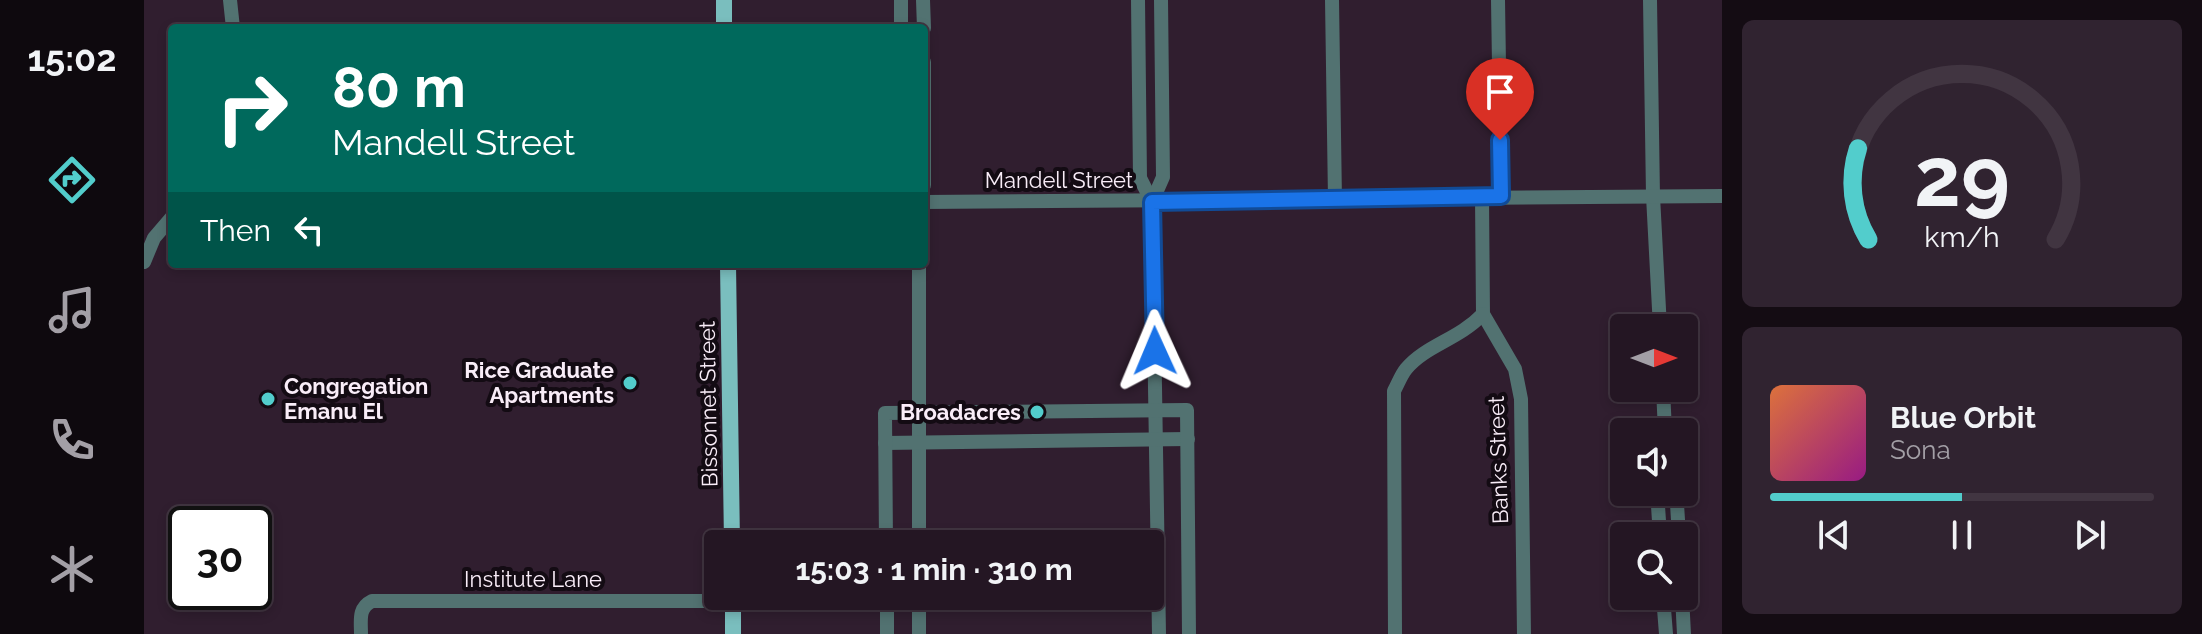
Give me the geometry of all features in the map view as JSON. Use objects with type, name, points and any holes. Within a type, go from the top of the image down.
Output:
[{"type":"main road","points":[[724,0],[724,24]]},
{"type":"main road","name":"Bissonnet Street","points":[[728,268],[732,530]]},
{"type":"main road","points":[[733,610],[733,634]]},
{"type":"street","points":[[230,0],[233,24]]},
{"type":"street","points":[[901,0],[901,24]]},
{"type":"street","points":[[923,0],[924,24]]},
{"type":"street","points":[[1138,0],[1140,178],[1152,202]]},
{"type":"street","points":[[1159,634],[1152,202],[1163,177],[1161,0]]},
{"type":"street","points":[[1332,0],[1335,200]]},
{"type":"street","points":[[1498,0],[1501,196]]},
{"type":"street","points":[[1650,0],[1653,196],[1659,314]]},
{"type":"street","name":"Mandell Street","points":[[928,202],[1722,196]]},
{"type":"street","name":"Banks Street","points":[[1482,197],[1483,314],[1515,369],[1521,399],[1524,634]]},
{"type":"street","points":[[144,262],[154,238],[168,222]]},
{"type":"street","points":[[919,268],[919,530]]},
{"type":"street","points":[[1395,634],[1394,391],[1405,370],[1425,352],[1469,329],[1483,314]]},
{"type":"street","points":[[886,530],[885,413],[1187,410],[1189,634]]},
{"type":"street","points":[[885,443],[1188,439]]},
{"type":"street","name":"Institute Lane","points":[[361,634],[362,608],[372,601],[704,598]]},
{"type":"street","points":[[887,610],[887,634]]},
{"type":"street","points":[[919,610],[919,634]]},
{"type":"street","points":[[1664,610],[1666,634]]},
{"type":"street","points":[[1683,610],[1684,634]]},
{"type":"place","name":"Rice Graduate Apartments","points":[[630,383]]},
{"type":"place","name":"Congregation Emanu El","points":[[268,399]]},
{"type":"place","name":"Broadacres","points":[[1037,412]]},
{"type":"route","points":[[1155,351],[1152,202],[1501,196],[1500,140]]}]
